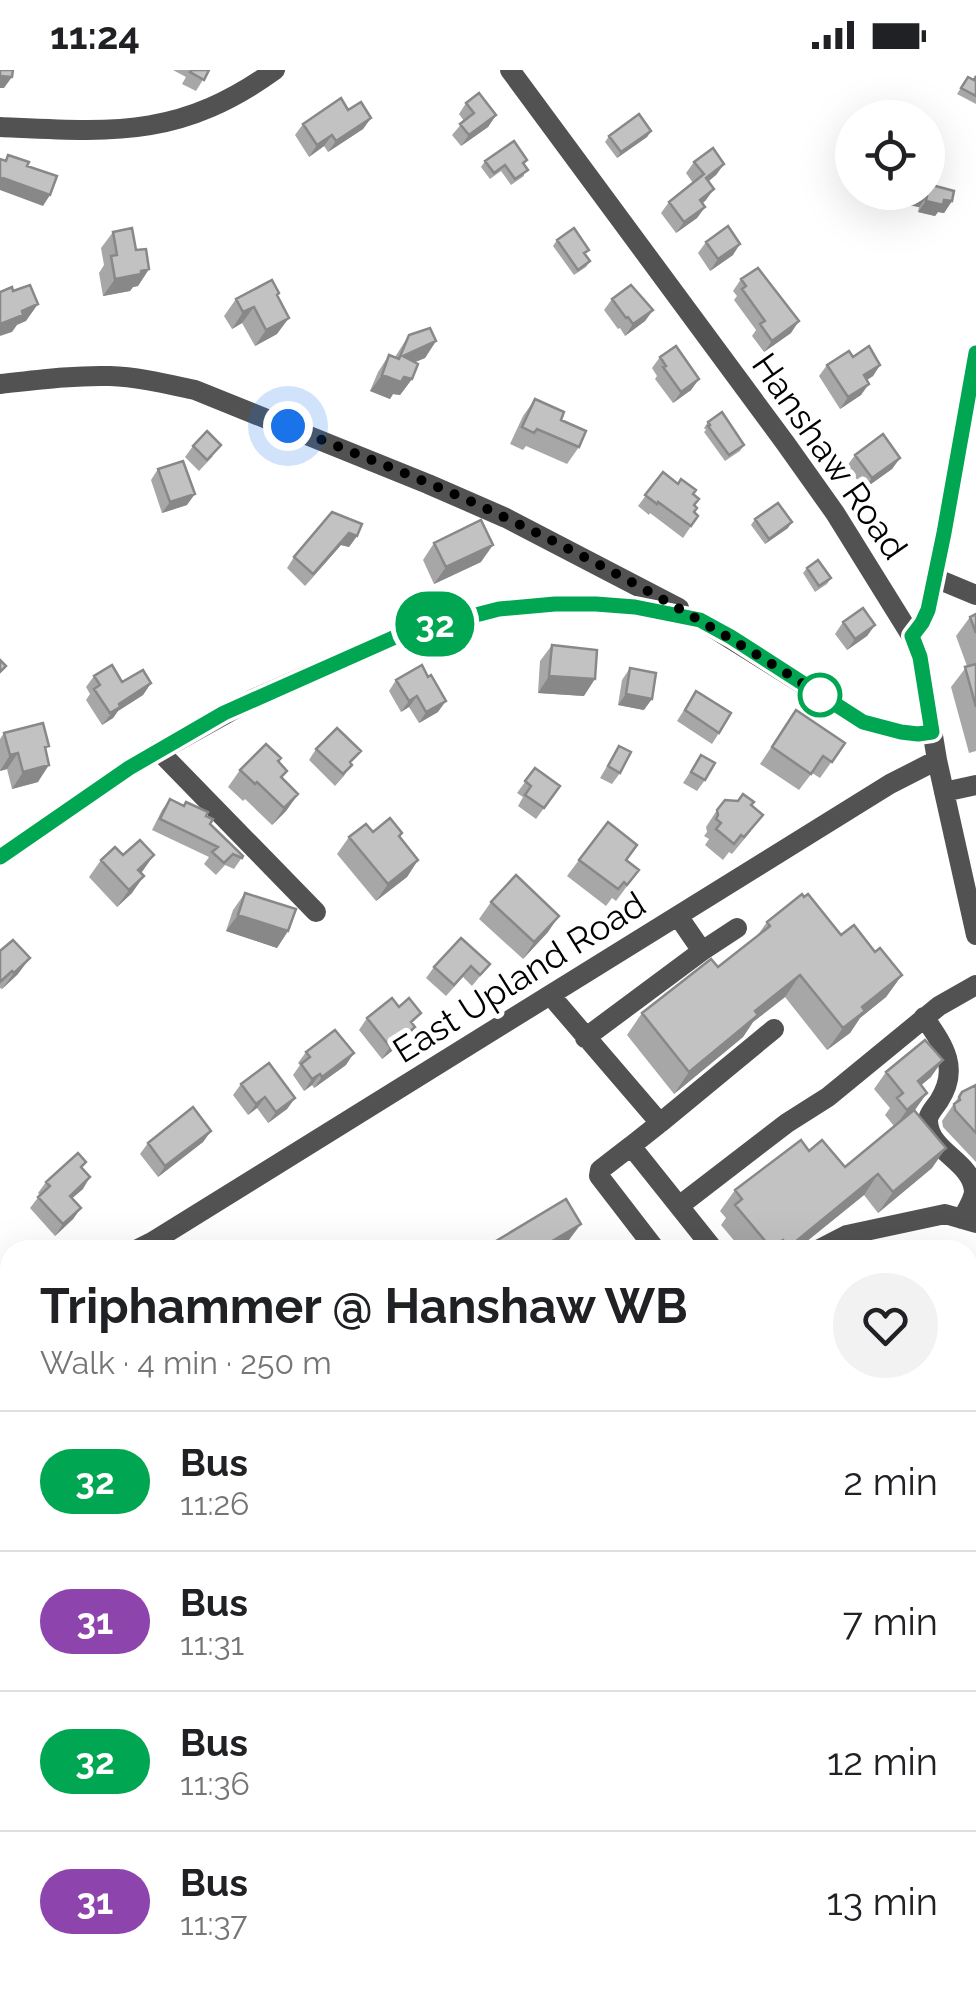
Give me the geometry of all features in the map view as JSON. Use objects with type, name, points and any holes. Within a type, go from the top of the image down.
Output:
[{"type":"street","points":[[0,126],[89,130],[161,124],[216,106],[275,70]]},
{"type":"street","name":"Hanshaw Road","points":[[510,70],[825,499],[912,636],[920,657],[944,792],[969,872],[976,934]]},
{"type":"street","points":[[912,636],[928,610],[976,354]]},
{"type":"street","points":[[0,384],[114,376],[210,395],[506,518],[731,637],[863,722],[901,732],[932,732]]},
{"type":"street","points":[[935,578],[976,595]]},
{"type":"street","points":[[0,857],[158,750],[224,713],[402,634],[499,609],[572,604],[635,607],[700,620]]},
{"type":"street","points":[[158,750],[316,912]]},
{"type":"street","name":"East Upland Road","points":[[155,1240],[890,784],[937,760]]},
{"type":"street","points":[[944,792],[976,785]]},
{"type":"street","points":[[678,916],[702,951]]},
{"type":"street","points":[[585,1038],[738,928]]},
{"type":"street","points":[[679,1206],[787,1123],[828,1097],[924,1017],[976,985]]},
{"type":"street","points":[[551,996],[660,1123]]},
{"type":"street","points":[[837,1240],[945,1214],[969,1221],[973,1187],[956,1160],[940,1148],[928,1122],[946,1090],[951,1070],[940,1040],[924,1017]]},
{"type":"street","points":[[648,1240],[599,1176],[600,1170],[774,1029]]},
{"type":"street","points":[[630,1146],[706,1240]]},
{"type":"building","points":[[0,70],[13,70],[12,77],[0,76]]},
{"type":"building","points":[[192,70],[209,70],[204,80]]},
{"type":"building","points":[[976,76],[976,96],[961,88],[968,77],[974,80]]},
{"type":"building","points":[[479,93],[496,115],[469,135],[460,124],[474,113],[466,103]]},
{"type":"building","points":[[341,98],[348,110],[361,102],[371,118],[336,141],[332,135],[317,145],[303,124]]},
{"type":"building","points":[[639,114],[651,131],[621,152],[609,136]]},
{"type":"building","points":[[514,141],[527,160],[523,163],[528,170],[515,179],[505,165],[494,173],[485,161]]},
{"type":"building","points":[[713,148],[724,164],[706,178],[714,189],[700,200],[705,207],[684,222],[669,202],[704,174],[694,162]]},
{"type":"building","points":[[8,155],[57,176],[50,195],[0,177],[0,159],[6,161]]},
{"type":"building","points":[[945,189],[954,191],[952,201],[945,200]]},
{"type":"building","points":[[728,226],[740,244],[718,259],[706,242]]},
{"type":"building","points":[[132,228],[136,250],[146,249],[149,269],[115,279],[111,256],[117,255],[113,232]]},
{"type":"building","points":[[574,228],[589,250],[584,253],[590,261],[578,270],[557,240]]},
{"type":"building","points":[[758,268],[799,321],[772,341],[760,324],[765,321],[742,289],[746,286],[741,279]]},
{"type":"building","points":[[272,280],[289,318],[266,330],[254,307],[243,312],[236,299]]},
{"type":"building","points":[[30,285],[38,304],[0,324],[0,292]]},
{"type":"building","points":[[631,285],[653,310],[633,324],[612,299]]},
{"type":"building","points":[[430,328],[436,341],[403,356],[418,364],[412,379],[404,377],[401,382],[382,375],[389,355],[399,359],[409,335]]},
{"type":"building","points":[[676,346],[699,379],[681,392],[660,357]]},
{"type":"building","points":[[869,346],[880,365],[864,375],[869,384],[848,397],[827,365],[849,351],[853,357]]},
{"type":"building","points":[[535,399],[564,412],[561,420],[586,431],[579,447],[537,429],[534,433],[522,427]]},
{"type":"building","points":[[722,412],[744,445],[729,455],[708,426]]},
{"type":"building","points":[[207,431],[221,445],[207,460],[193,446]]},
{"type":"building","points":[[883,434],[900,458],[872,478],[855,455]]},
{"type":"building","points":[[183,461],[195,494],[170,502],[158,469]]},
{"type":"building","points":[[663,472],[678,484],[681,479],[696,490],[693,494],[699,499],[694,512],[698,516],[691,526],[645,495]]},
{"type":"building","points":[[778,503],[792,522],[769,539],[755,519]]},
{"type":"building","points":[[332,512],[362,524],[357,536],[349,533],[313,574],[294,557]]},
{"type":"building","points":[[481,520],[493,545],[446,567],[434,543]]},
{"type":"building","points":[[818,560],[831,578],[819,586],[807,568]]},
{"type":"building","points":[[863,608],[875,625],[855,639],[843,622]]},
{"type":"building","points":[[552,645],[597,650],[595,679],[549,676]]},
{"type":"building","points":[[976,664],[976,707],[965,667]]},
{"type":"building","points":[[112,665],[122,682],[143,670],[151,683],[110,713],[94,689],[100,685],[94,676]]},
{"type":"building","points":[[422,665],[446,701],[426,712],[417,696],[409,701],[396,680]]},
{"type":"building","points":[[630,668],[656,673],[652,699],[626,694]]},
{"type":"building","points":[[696,691],[731,713],[719,733],[685,710]]},
{"type":"building","points":[[796,710],[845,743],[832,762],[823,756],[811,774],[772,747]]},
{"type":"building","points":[[43,723],[49,765],[23,772],[18,753],[10,755],[4,733]]},
{"type":"building","points":[[337,728],[361,751],[343,774],[316,749]]},
{"type":"building","points":[[266,744],[281,758],[278,761],[287,771],[281,777],[298,794],[284,808],[240,770]]},
{"type":"building","points":[[619,746],[631,752],[620,773],[608,766]]},
{"type":"building","points":[[701,755],[715,763],[705,780],[691,772]]},
{"type":"building","points":[[535,768],[560,786],[544,808],[525,795],[531,786],[525,781]]},
{"type":"building","points":[[743,794],[763,815],[734,844],[716,829],[721,823],[716,819],[717,810],[725,800],[738,801]]},
{"type":"building","points":[[170,799],[208,812],[206,816],[213,819],[210,824],[242,858],[233,854],[224,863],[212,852],[218,847],[160,819]]},
{"type":"building","points":[[390,818],[418,860],[388,884],[349,837],[366,824],[373,832]]},
{"type":"building","points":[[608,822],[637,845],[626,860],[639,870],[627,885],[624,882],[618,889],[579,860]]},
{"type":"building","points":[[140,840],[154,855],[138,870],[144,876],[129,890],[101,860],[115,847],[123,855]]},
{"type":"building","points":[[516,875],[559,916],[534,942],[491,902]]},
{"type":"building","points":[[245,893],[296,909],[288,931],[238,915]]},
{"type":"building","points":[[802,894],[808,894],[841,935],[854,925],[875,952],[880,948],[902,975],[843,1028],[800,975],[689,1072],[642,1013],[711,959],[718,967],[770,926],[767,922]]},
{"type":"building","points":[[461,938],[490,964],[480,975],[471,966],[454,985],[434,967]]},
{"type":"building","points":[[13,940],[30,958],[0,982],[0,951]]},
{"type":"building","points":[[392,998],[399,1007],[409,998],[421,1013],[411,1022],[415,1027],[390,1047],[367,1018]]},
{"type":"building","points":[[335,1030],[354,1053],[322,1077],[320,1074],[312,1079],[301,1064],[310,1057],[306,1052]]},
{"type":"building","points":[[925,1040],[943,1060],[918,1081],[927,1093],[907,1110],[897,1098],[903,1093],[886,1072]]},
{"type":"building","points":[[269,1063],[295,1098],[276,1112],[265,1097],[256,1104],[241,1084]]},
{"type":"building","points":[[976,1085],[976,1133],[954,1104],[962,1092]]},
{"type":"building","points":[[193,1107],[211,1131],[165,1166],[148,1143]]},
{"type":"building","points":[[914,1110],[946,1148],[893,1192],[878,1174],[798,1240],[764,1240],[735,1205],[742,1199],[735,1190],[801,1140],[809,1151],[822,1140],[845,1167]]},
{"type":"building","points":[[78,1153],[86,1162],[81,1167],[90,1177],[70,1196],[81,1208],[63,1224],[38,1197],[50,1186],[46,1182]]},
{"type":"building","points":[[566,1199],[581,1224],[554,1240],[498,1240]]},
{"type":"bus line","name":"32","points":[[0,857],[129,768],[224,713],[402,634],[499,609],[596,604],[700,620],[863,722],[885,730],[932,732],[920,657],[912,636],[928,610],[976,353]]},
{"type":"route","points":[[288,426],[551,540],[731,637],[828,700],[820,695]]}]
